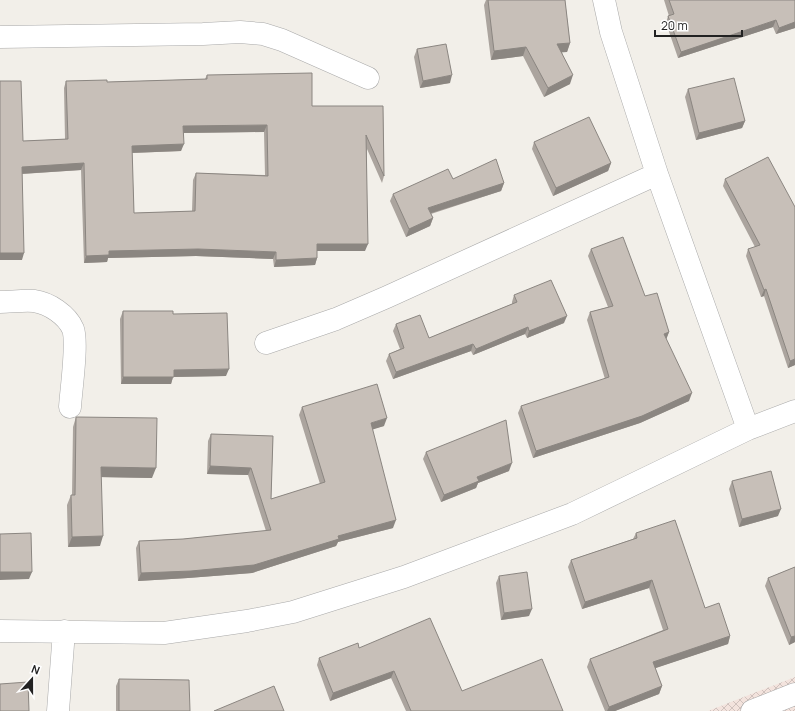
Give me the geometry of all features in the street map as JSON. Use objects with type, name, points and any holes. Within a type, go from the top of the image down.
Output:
[{"type":"street","points":[[604,0],[611,32],[657,174],[748,429]]},
{"type":"street","points":[[0,37],[203,34],[240,32],[263,34],[282,40],[368,78]]},
{"type":"street","points":[[266,343],[336,319],[387,297],[657,174]]},
{"type":"street","points":[[0,302],[35,301],[50,306],[63,315],[73,330],[74,345],[70,407]]},
{"type":"street","points":[[0,631],[164,633],[247,621],[293,612],[404,577],[572,514],[748,429],[795,411]]},
{"type":"street","points":[[58,711],[64,631]]},
{"type":"street","points":[[752,711],[795,694]]},
{"type":"shaded area","points":[[795,677],[795,711],[708,711]]},
{"type":"building","points":[[488,0],[565,0],[570,43],[557,44],[573,75],[548,88],[526,47],[494,51]]},
{"type":"building","points":[[669,0],[795,0],[795,22],[779,28],[776,20],[681,52],[668,16],[674,14]]},
{"type":"building","points":[[446,44],[452,75],[423,81],[417,49]]},
{"type":"building","points":[[312,73],[312,106],[383,106],[384,176],[366,135],[368,244],[317,244],[317,258],[276,260],[276,252],[198,249],[109,251],[109,255],[86,256],[84,163],[22,167],[24,253],[0,253],[0,81],[21,81],[23,141],[68,139],[66,81],[107,80],[107,82],[207,79],[207,75]],"holes":[[[267,125],[268,176],[196,173],[195,211],[134,213],[132,146],[184,144],[183,126]]]},
{"type":"building","points":[[734,78],[745,121],[699,133],[688,89]]},
{"type":"building","points":[[589,117],[611,163],[556,188],[534,142]]},
{"type":"building","points":[[768,157],[795,207],[795,359],[790,361],[766,289],[764,290],[748,249],[760,245],[725,179]]},
{"type":"building","points":[[496,159],[504,183],[428,208],[433,218],[409,229],[393,194],[448,169],[453,179]]},
{"type":"building","points":[[623,237],[645,296],[657,293],[669,332],[664,334],[692,393],[642,416],[536,451],[521,406],[609,377],[590,312],[613,306],[591,249]]},
{"type":"building","points":[[551,280],[567,316],[529,331],[528,327],[476,349],[473,344],[396,372],[389,354],[404,348],[396,324],[420,315],[429,338],[517,302],[514,295]]},
{"type":"building","points":[[123,311],[173,311],[173,314],[227,313],[229,369],[174,370],[174,377],[123,377]]},
{"type":"building","points":[[377,384],[387,418],[371,423],[396,520],[338,536],[339,539],[254,565],[191,571],[141,573],[139,541],[183,539],[271,530],[251,468],[210,466],[211,434],[273,436],[271,499],[325,482],[302,407]]},
{"type":"building","points":[[76,417],[157,418],[156,468],[101,467],[103,536],[72,537],[71,495],[75,495]]},
{"type":"building","points":[[506,420],[512,463],[477,477],[479,481],[444,495],[426,452]]},
{"type":"building","points":[[771,471],[781,509],[742,519],[732,481]]},
{"type":"building","points":[[675,520],[705,608],[719,603],[730,636],[653,662],[662,686],[609,707],[590,659],[668,629],[652,580],[585,602],[571,560],[637,538],[636,533]]},
{"type":"building","points":[[31,533],[32,572],[0,572],[0,534]]},
{"type":"building","points":[[795,567],[795,636],[791,637],[768,578]]},
{"type":"building","points":[[527,572],[532,609],[504,613],[499,576]]},
{"type":"building","points":[[430,618],[462,691],[542,659],[563,711],[411,711],[394,671],[333,693],[319,658],[358,643],[359,648]]},
{"type":"building","points":[[119,679],[189,680],[190,711],[119,711]]},
{"type":"building","points":[[28,682],[29,711],[0,711],[0,684]]},
{"type":"building","points":[[274,686],[284,711],[214,711]]}]
